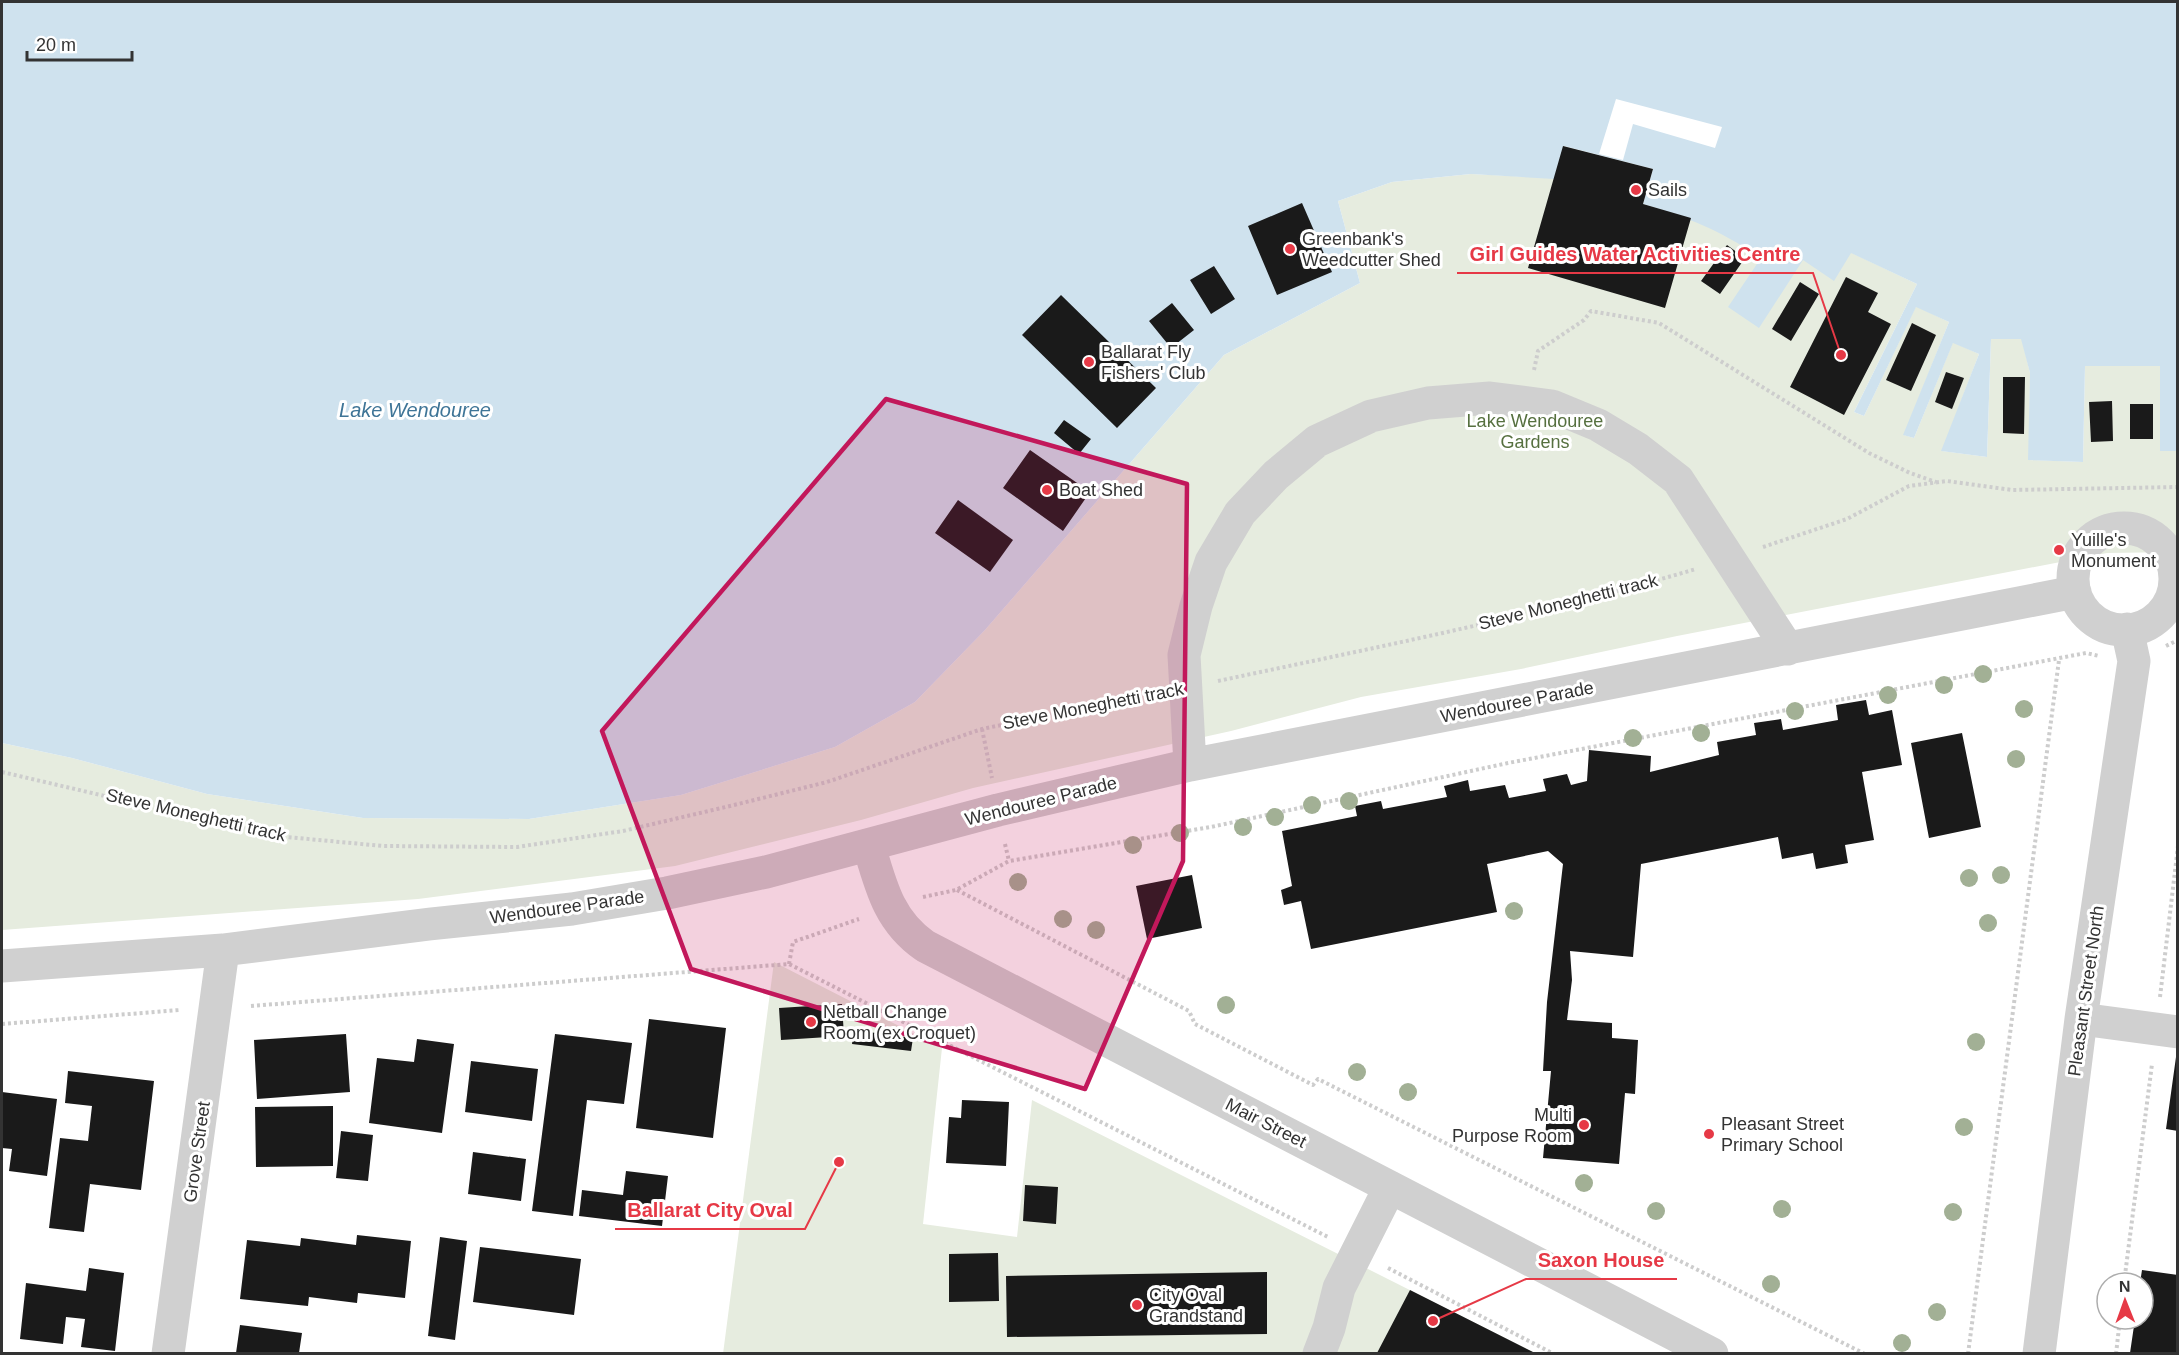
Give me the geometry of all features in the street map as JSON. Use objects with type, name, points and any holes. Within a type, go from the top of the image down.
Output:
[{"type":"street","points":[[1190,765],[1184,655],[1196,606],[1211,562],[1240,513],[1276,475],[1317,441],[1371,416],[1428,403],[1490,398],[1552,406],[1598,425],[1638,449],[1678,480],[1718,540],[1727,559],[1788,649]]},
{"type":"street","points":[[2117,528],[2135,529],[2151,534],[2164,546],[2173,561],[2177,578],[2172,597],[2162,614],[2146,625],[2127,630],[2110,627],[2094,620],[2082,608],[2075,592],[2073,575],[2077,558],[2087,544],[2100,533],[2117,528]]},
{"type":"street","name":"Wendouree Parade","points":[[2,966],[223,950],[573,909],[766,872],[998,810],[1190,765],[2075,592]]},
{"type":"street","name":"Pleasant Street North","points":[[2039,1353],[2081,1019],[2134,661],[2127,630]]},
{"type":"street","name":"Mair Street","points":[[869,846],[889,908],[904,929],[925,946],[1712,1353]]},
{"type":"street","name":"Grove Street","points":[[168,1353],[223,950]]},
{"type":"street","points":[[2081,1019],[2178,1032]]},
{"type":"street","points":[[1319,1353],[1329,1328],[1339,1288],[1390,1187]]},
{"type":"path","points":[[1526,403],[1538,351],[1584,320],[1591,311],[1659,323],[1869,453],[1937,482]]},
{"type":"path","name":"Steve Moneghetti track","points":[[2,772],[276,836],[383,846],[517,846],[623,831],[827,782],[982,729],[1385,646],[1622,591],[1847,519],[1910,486],[1947,481],[2012,490],[2178,487]]},
{"type":"path","points":[[789,964],[793,942],[889,908],[956,890],[1009,861],[1211,827],[1508,763],[2059,660],[2086,653],[2134,661],[2178,640]]},
{"type":"path","points":[[1968,1353],[2059,660]]},
{"type":"path","points":[[956,890],[1189,1011],[1195,1024],[1313,1085],[1318,1079],[1865,1353]]},
{"type":"path","points":[[242,1006],[789,964],[1554,1353]]},
{"type":"path","points":[[2,1024],[189,1009]]},
{"type":"path","points":[[2116,1353],[2119,1331]]},
{"type":"highlighted area","points":[[886,399],[1187,484],[1183,861],[1085,1089],[691,969],[602,731]]},
{"type":"green space","name":"Lake Wendouree Gardens","points":[[1563,146],[1653,169],[1643,204],[1691,218],[1732,238],[1762,258],[1803,260],[1850,252],[1917,284],[1854,412],[1864,416],[1916,306],[1949,322],[1904,435],[1914,438],[1953,342],[1979,354],[1942,451],[1987,457],[1991,339],[2022,339],[2030,373],[2029,460],[2083,462],[2085,366],[2160,366],[2160,451],[2177,451],[2177,552],[2107,553],[1677,636],[1521,669],[1361,697],[1231,731],[973,788],[861,820],[675,866],[418,899],[2,930],[2,743],[72,758],[207,794],[363,818],[529,819],[681,795],[835,747],[915,702],[985,630],[1224,355],[1360,283],[1338,201],[1392,182],[1471,174],[1554,178]]},
{"type":"green space","points":[[774,962],[942,1048],[923,1224],[1017,1237],[1032,1100],[1535,1353],[723,1354]]},
{"type":"water","name":"Lake Wendouree","points":[[2,2],[2177,2],[2177,451],[2160,451],[2160,366],[2085,366],[2083,462],[2028,460],[2030,373],[2021,339],[1991,339],[1987,457],[1941,451],[1979,354],[1953,343],[1914,438],[1903,435],[1949,322],[1916,307],[1864,416],[1854,412],[1917,284],[1851,253],[1834,281],[1803,260],[1759,328],[1728,307],[1761,258],[1705,226],[1643,204],[1653,169],[1564,146],[1554,179],[1471,174],[1392,182],[1338,201],[1360,283],[1224,355],[985,630],[915,702],[835,747],[681,795],[529,819],[363,818],[207,794],[72,758],[2,743]]},
{"type":"pier","points":[[1616,99],[1722,127],[1715,148],[1633,124],[1623,160],[1599,154]]},
{"type":"building","points":[[1563,146],[1653,169],[1643,204],[1691,218],[1665,308],[1528,268]]},
{"type":"building","name":"Greenbank's Weedcutter Shed","points":[[1302,203],[1332,272],[1277,295],[1248,226]]},
{"type":"building","points":[[1727,245],[1745,258],[1720,294],[1701,281]]},
{"type":"building","points":[[1214,266],[1235,299],[1211,314],[1190,280]]},
{"type":"building","points":[[1846,277],[1878,293],[1868,312],[1891,324],[1844,415],[1790,387]]},
{"type":"building","points":[[1800,282],[1819,294],[1791,341],[1772,329]]},
{"type":"building","name":"Ballarat Fly Fishers' Club","points":[[1061,295],[1156,388],[1117,428],[1022,335]]},
{"type":"building","points":[[1172,303],[1194,330],[1171,348],[1149,321]]},
{"type":"building","points":[[1912,323],[1936,335],[1911,391],[1886,380]]},
{"type":"building","points":[[1946,372],[1964,378],[1952,409],[1935,402]]},
{"type":"building","points":[[2003,377],[2025,377],[2024,434],[2003,433]]},
{"type":"building","points":[[2112,401],[2113,441],[2091,442],[2089,402]]},
{"type":"building","points":[[2130,404],[2153,404],[2153,439],[2130,439]]},
{"type":"building","name":"Boat Shed","points":[[1064,420],[1091,439],[1079,454],[1054,433]]},
{"type":"building","name":"Boat Shed","points":[[1030,450],[1090,492],[1063,531],[1003,488]]},
{"type":"building","points":[[958,500],[1013,540],[990,572],[935,533]]},
{"type":"building","points":[[1866,700],[1869,715],[1892,710],[1902,765],[1862,772],[1874,840],[1845,845],[1848,863],[1816,869],[1813,853],[1782,859],[1778,837],[1641,864],[1633,957],[1570,951],[1572,980],[1567,1020],[1612,1023],[1612,1038],[1638,1040],[1635,1094],[1625,1093],[1619,1164],[1543,1158],[1551,1071],[1543,1071],[1547,1002],[1563,864],[1548,851],[1487,864],[1497,912],[1311,949],[1301,901],[1284,905],[1281,890],[1292,886],[1282,831],[1357,816],[1355,806],[1381,801],[1383,809],[1447,797],[1444,786],[1468,780],[1470,791],[1505,785],[1509,798],[1546,791],[1543,779],[1567,774],[1571,785],[1587,781],[1589,750],[1651,756],[1650,772],[1719,755],[1717,742],[1756,735],[1754,723],[1781,719],[1783,730],[1838,720],[1836,705]]},
{"type":"building","points":[[1962,733],[1981,827],[1929,838],[1911,743]]},
{"type":"building","points":[[1192,875],[1202,928],[1147,939],[1136,886]]},
{"type":"building","name":"Netball Change Room (ex Croquet)","points":[[842,1004],[844,1036],[781,1040],[779,1008]]},
{"type":"building","points":[[649,1019],[726,1028],[713,1138],[636,1128]]},
{"type":"building","points":[[854,1030],[913,1038],[911,1051],[852,1044]]},
{"type":"building","points":[[346,1034],[350,1092],[257,1099],[254,1040]]},
{"type":"building","points":[[555,1034],[632,1043],[624,1104],[587,1100],[573,1216],[532,1211]]},
{"type":"building","points":[[417,1039],[454,1044],[442,1133],[369,1123],[377,1058],[414,1062]]},
{"type":"building","points":[[2176,1057],[2178,1057],[2178,1131],[2166,1129]]},
{"type":"building","points":[[471,1061],[538,1069],[532,1121],[465,1112]]},
{"type":"building","points":[[68,1071],[154,1081],[141,1190],[90,1184],[84,1232],[49,1228],[60,1138],[88,1141],[92,1106],[65,1103]]},
{"type":"building","points":[[2,1092],[57,1099],[47,1176],[9,1171],[12,1149],[2,1148]]},
{"type":"building","points":[[962,1100],[1009,1102],[1006,1166],[946,1163],[949,1117],[961,1118]]},
{"type":"building","points":[[333,1106],[333,1166],[256,1167],[255,1107]]},
{"type":"building","points":[[341,1131],[373,1135],[368,1181],[336,1178]]},
{"type":"building","points":[[473,1152],[526,1159],[521,1201],[468,1194]]},
{"type":"building","points":[[626,1171],[668,1176],[662,1226],[579,1216],[582,1190],[623,1195]]},
{"type":"building","points":[[1025,1185],[1058,1187],[1056,1224],[1023,1221]]},
{"type":"building","points":[[357,1235],[411,1241],[405,1298],[358,1293],[357,1303],[309,1297],[308,1306],[240,1299],[247,1240],[300,1246],[301,1238],[356,1245]]},
{"type":"building","points":[[440,1237],[467,1241],[455,1340],[428,1336]]},
{"type":"building","points":[[480,1247],[581,1259],[574,1315],[473,1302]]},
{"type":"building","points":[[998,1253],[999,1301],[949,1302],[949,1254]]},
{"type":"building","points":[[89,1268],[124,1273],[115,1351],[81,1347],[85,1319],[66,1317],[63,1344],[20,1339],[26,1283],[86,1291]]},
{"type":"building","name":"City Oval Grandstand","points":[[1267,1272],[1267,1334],[1007,1337],[1006,1276]]},
{"type":"building","points":[[2155,1272],[2178,1275],[2178,1353],[2130,1353],[2133,1331],[2155,1331]]},
{"type":"building","points":[[1410,1290],[1535,1353],[1377,1353]]},
{"type":"building","points":[[240,1325],[302,1333],[299,1353],[236,1353]]},
{"type":"place","name":"Sails","points":[[1636,190]]},
{"type":"place","name":"Greenbank's Weedcutter Shed","points":[[1290,249]]},
{"type":"place","name":"Girl Guides Water Activities Centre","points":[[1841,355]]},
{"type":"place","name":"Ballarat Fly Fishers' Club","points":[[1089,362]]},
{"type":"place","name":"Boat Shed","points":[[1047,490]]},
{"type":"place","name":"Yuille's Monument","points":[[2059,550]]},
{"type":"place","name":"Netball Change Room (ex Croquet)","points":[[811,1022]]},
{"type":"place","name":"Multi Purpose Room","points":[[1584,1125]]},
{"type":"place","name":"Pleasant Street Primary School","points":[[1709,1134]]},
{"type":"place","name":"Ballarat City Oval","points":[[839,1162]]},
{"type":"place","name":"City Oval Grandstand","points":[[1137,1305]]},
{"type":"place","name":"Saxon House","points":[[1433,1321]]}]
